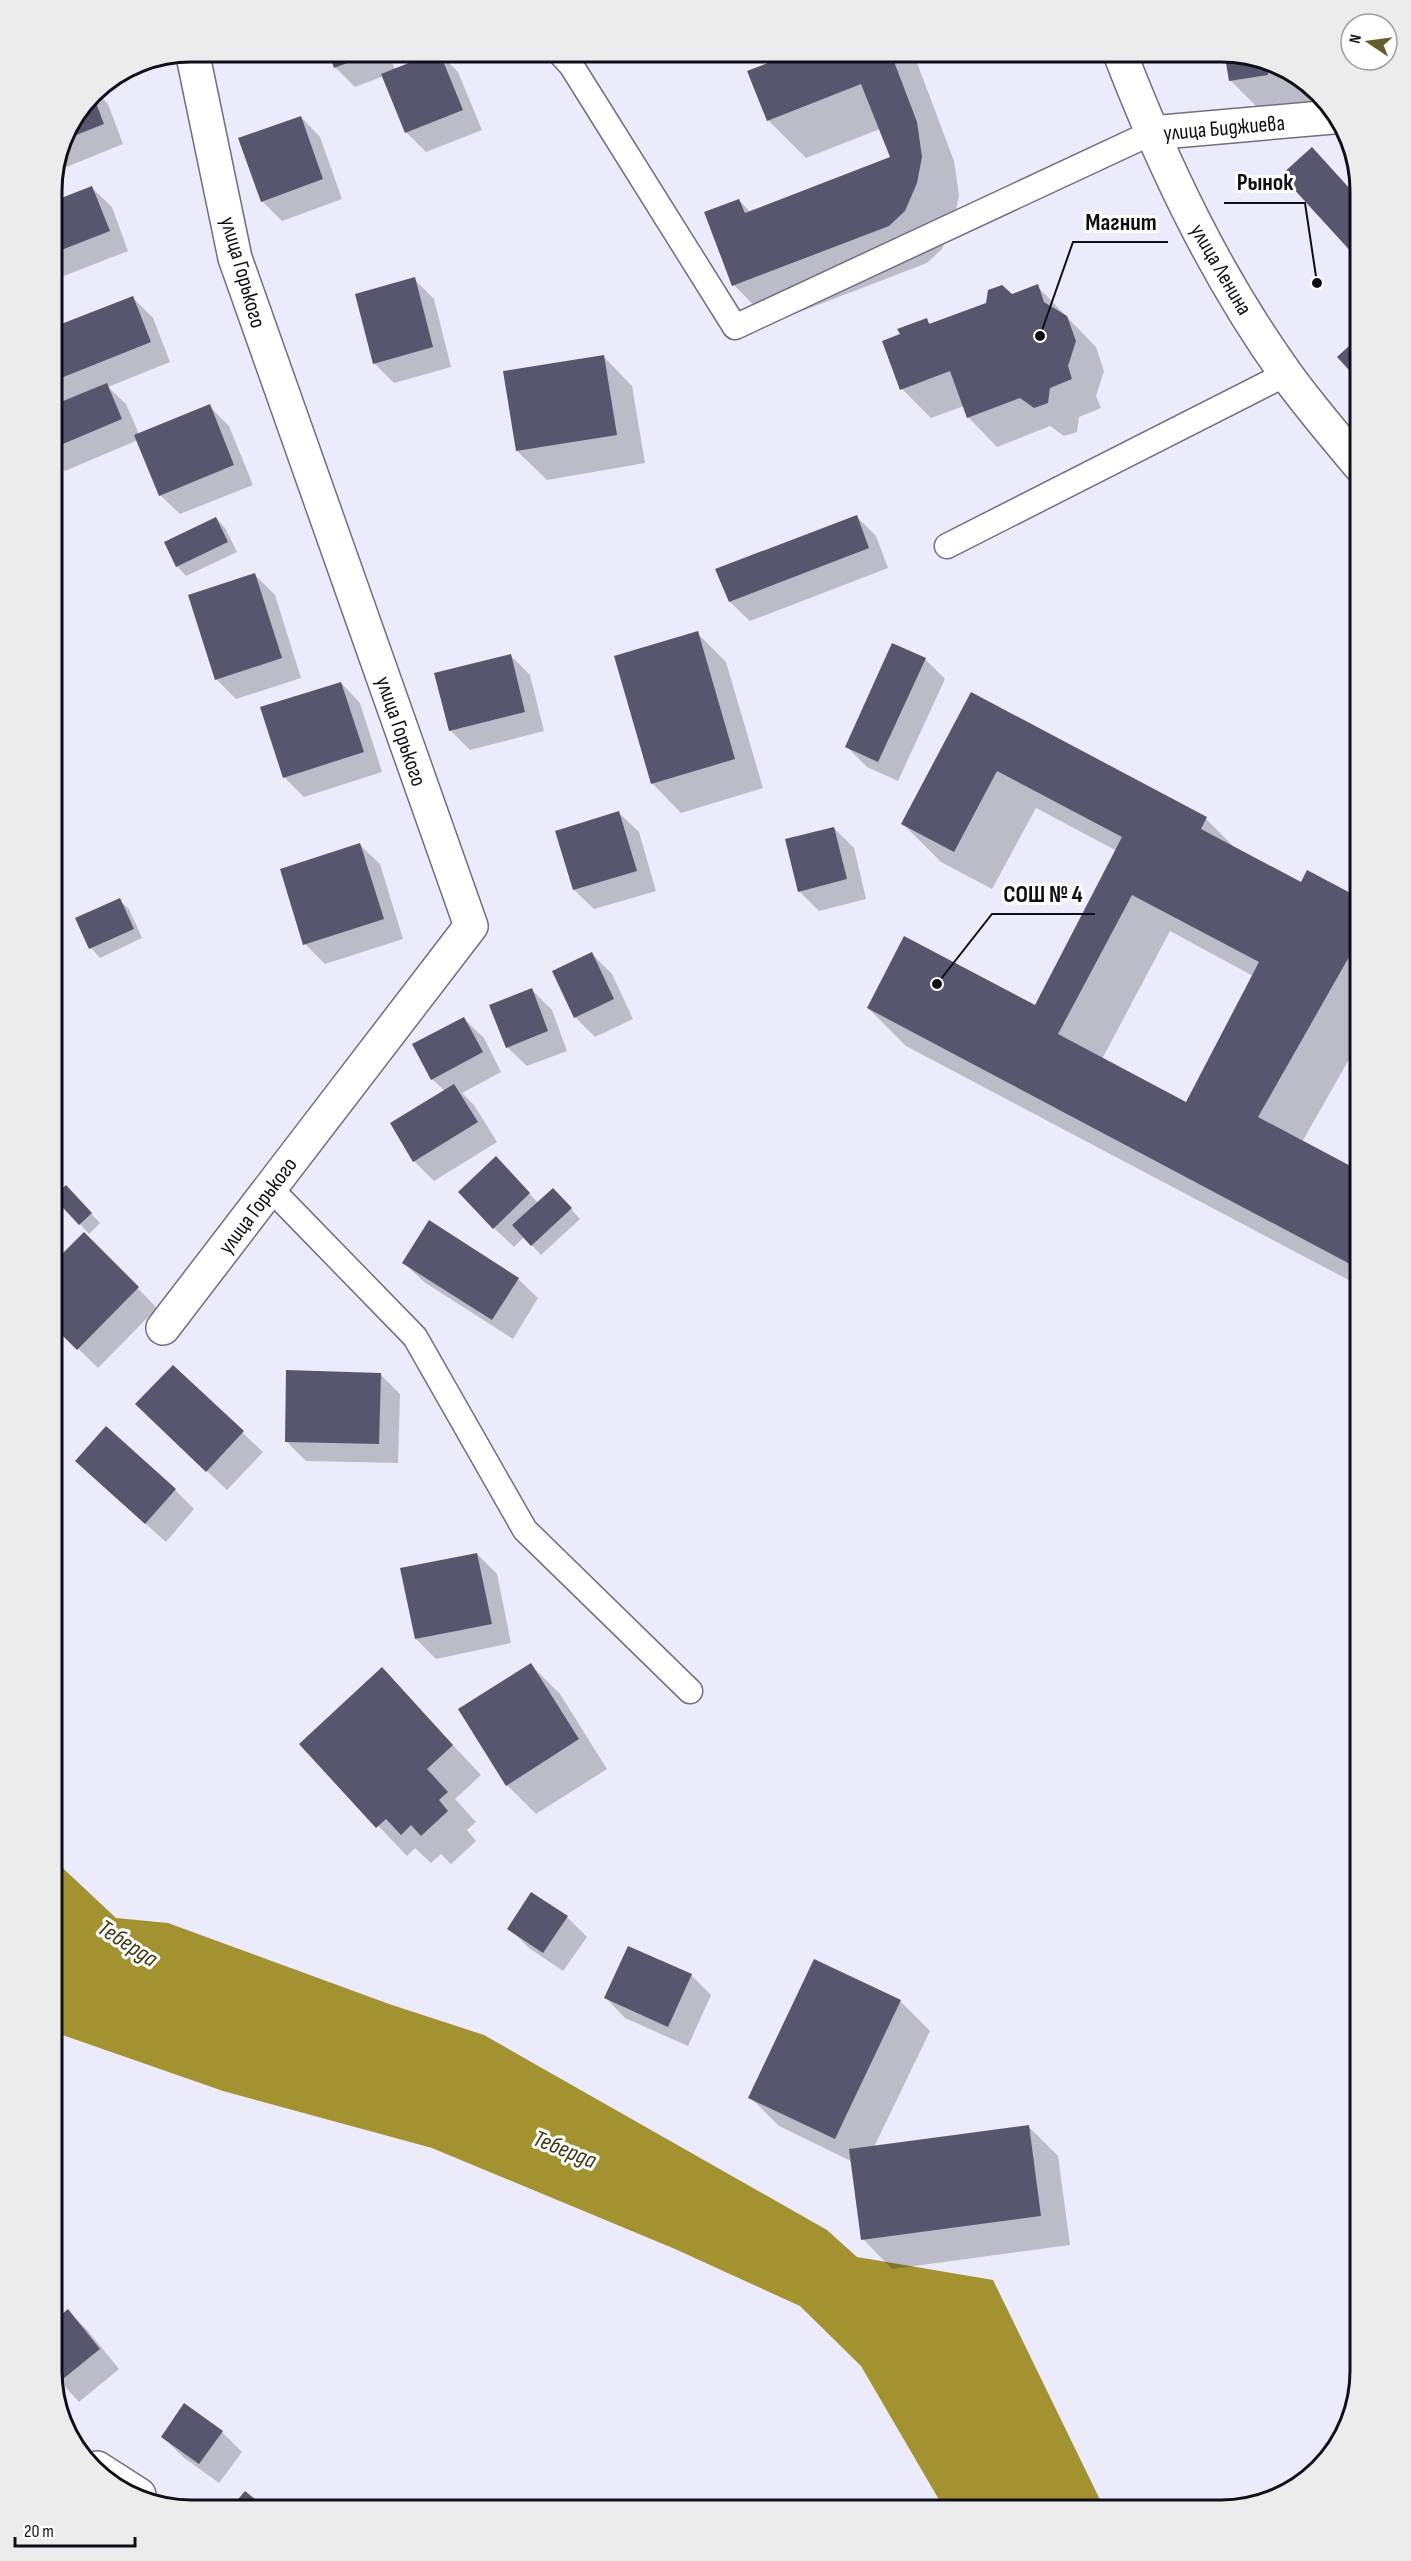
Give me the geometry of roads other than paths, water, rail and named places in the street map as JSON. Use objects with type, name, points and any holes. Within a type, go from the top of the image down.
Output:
[{"type":"street","name":"улица Горького","points":[[163,1328],[471,926],[235,258],[194,62]]},
{"type":"street","name":"улица Ленина","points":[[1123,62],[1151,133],[1210,255],[1286,374],[1350,454]]},
{"type":"street","name":"улица Биджиева","points":[[1151,133],[1324,113]]},
{"type":"lane","points":[[568,62],[735,327],[1151,133]]},
{"type":"lane","points":[[947,546],[1286,374]]},
{"type":"lane","points":[[270,1188],[415,1337],[525,1530],[690,1691]]},
{"type":"water","name":"Теберда","points":[[62,1867],[116,1918],[168,1923],[389,2004],[484,2035],[827,2230],[857,2257],[993,2280],[1100,2500],[939,2500],[861,2366],[800,2306],[675,2249],[432,2148],[223,2091],[62,2035]]},
{"type":"place","name":"Рынок","points":[[1317,283]]},
{"type":"place","name":"Магнит","points":[[1040,336]]},
{"type":"place","name":"СОШ № 4","points":[[937,984]]}]
